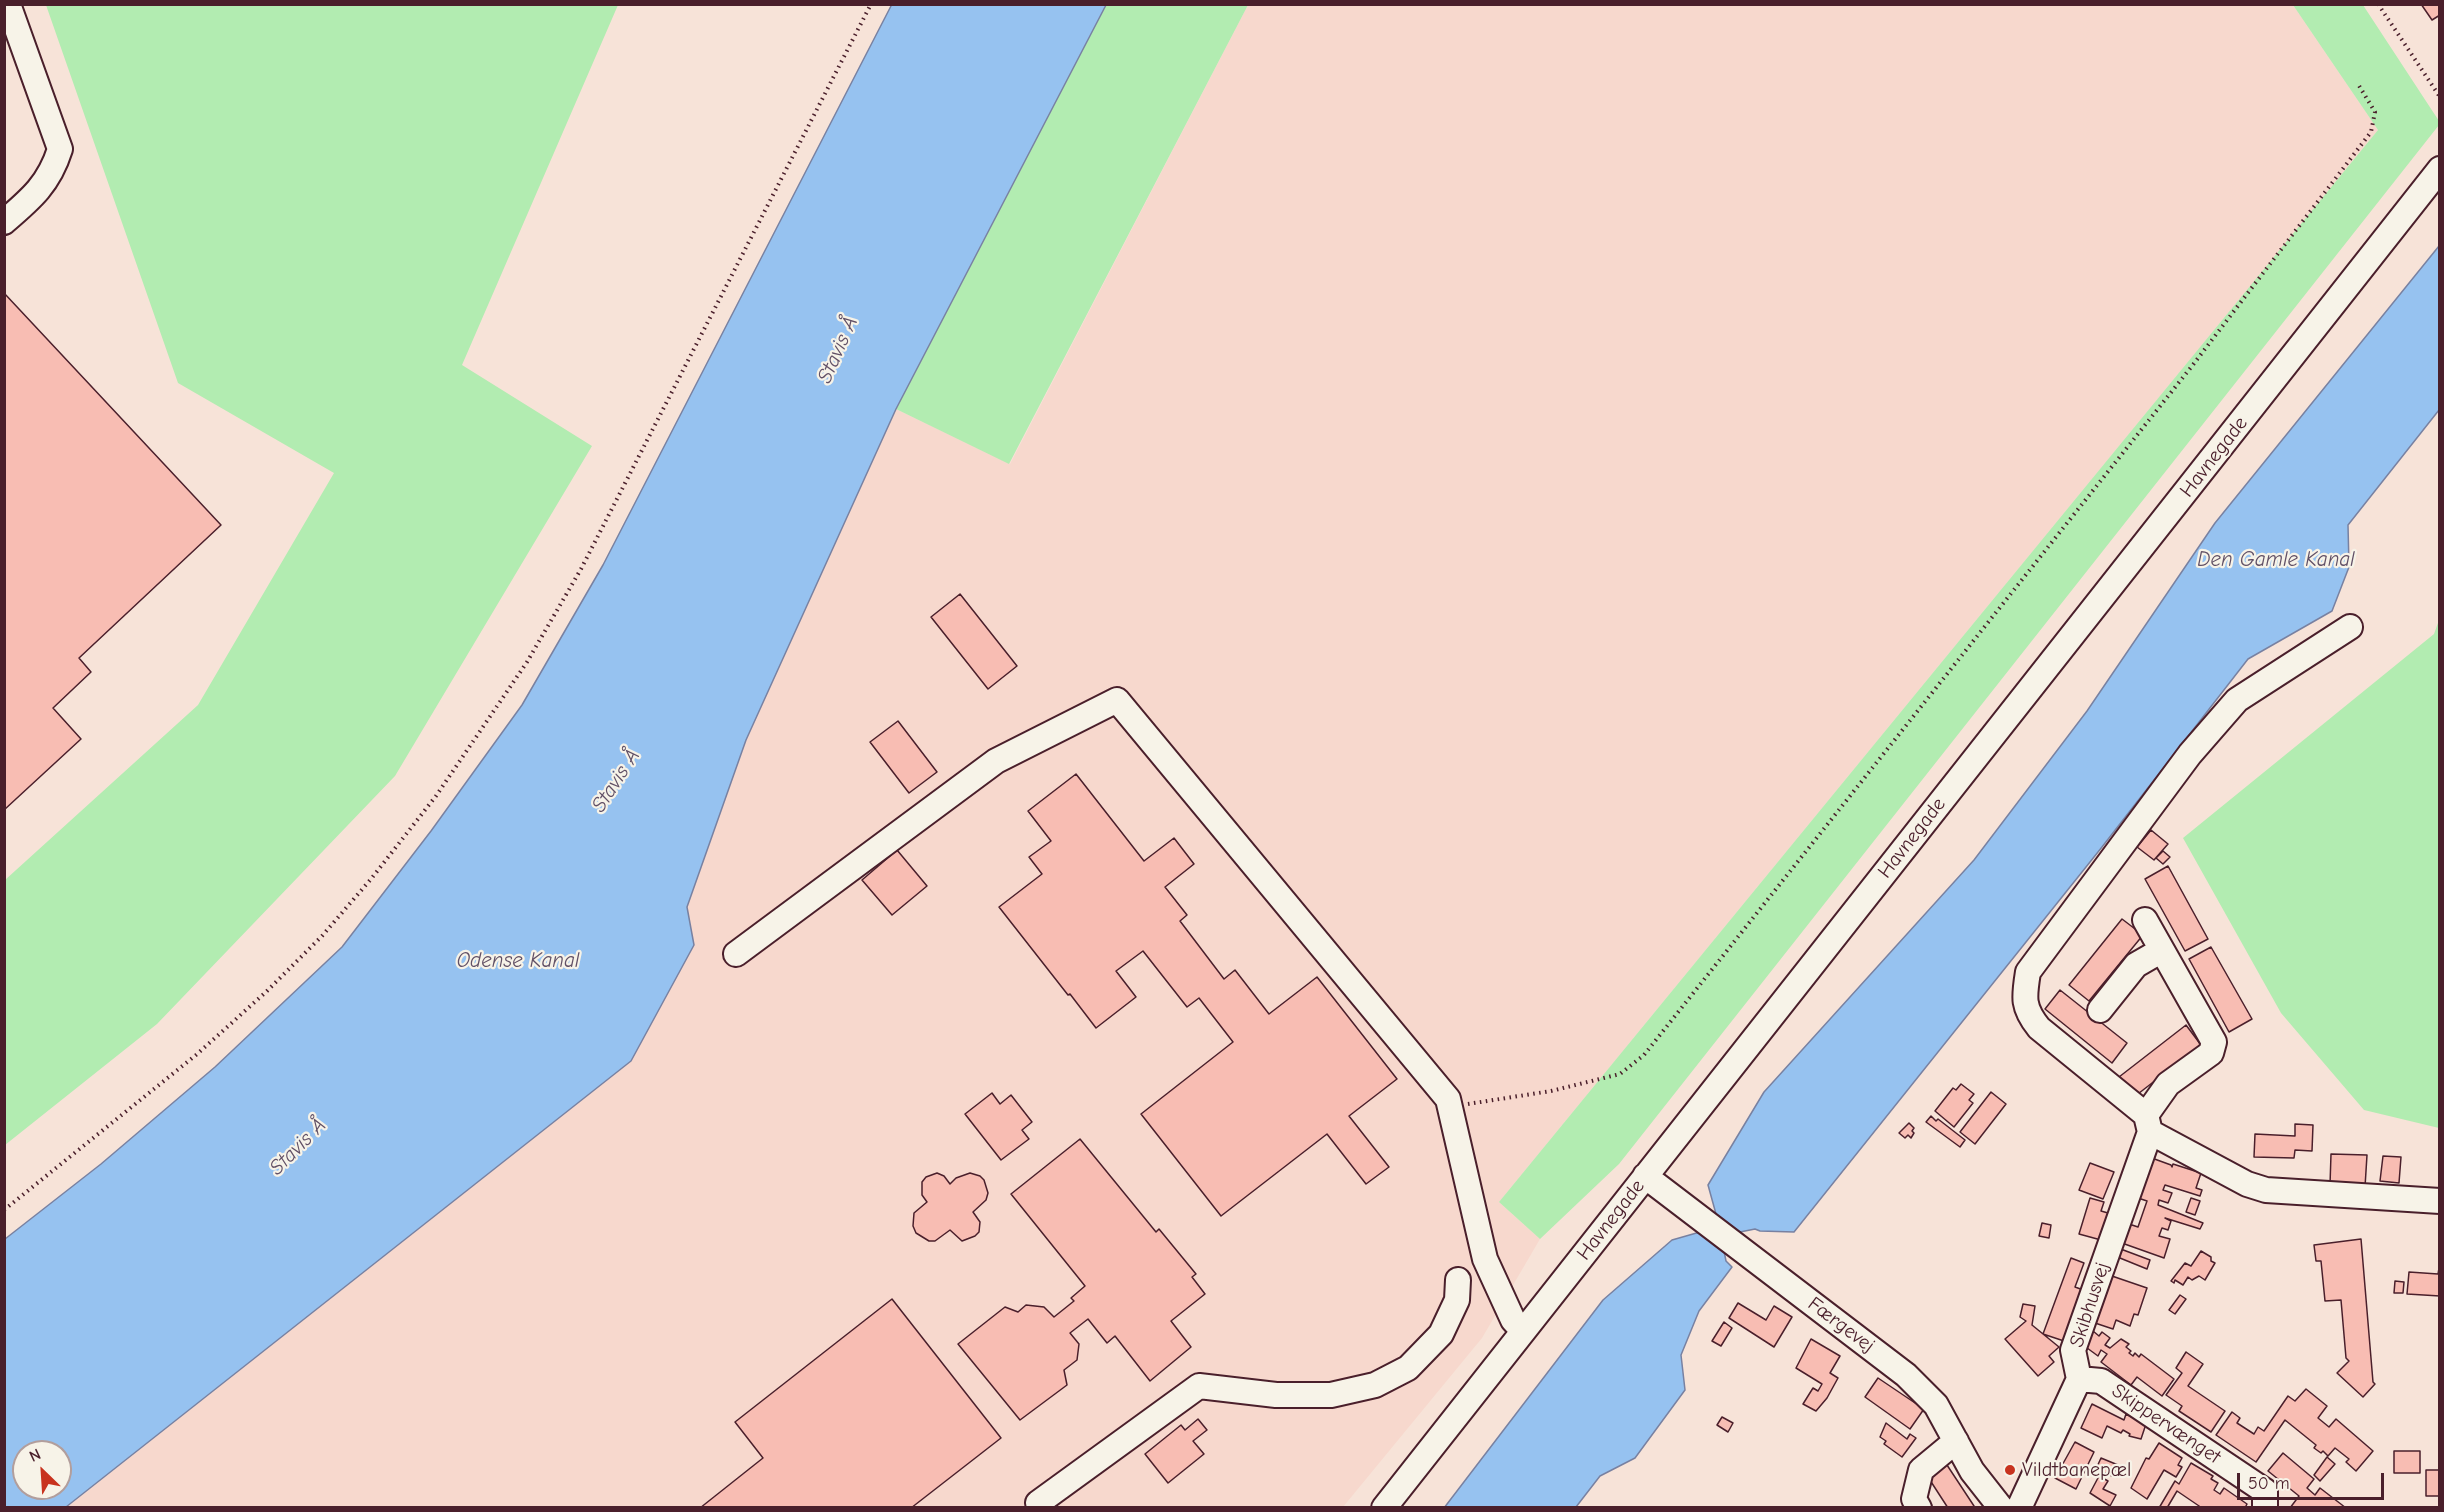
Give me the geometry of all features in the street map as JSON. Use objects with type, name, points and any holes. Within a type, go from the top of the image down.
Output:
[{"type":"street","points":[[4,222],[34,196],[54,171],[60,149],[8,4]]},
{"type":"street","name":"Havnegade","points":[[1384,1508],[2439,169]]},
{"type":"street","points":[[2350,627],[2237,700],[2190,754],[2028,972],[2024,997],[2028,1014],[2039,1028],[2148,1123],[2247,1184],[2266,1190],[2439,1201]]},
{"type":"street","points":[[736,954],[996,761],[1117,700],[1448,1099],[1485,1259],[1513,1320],[1523,1331]]},
{"type":"street","name":"Skibhusvej","points":[[2079,1379],[2073,1350],[2148,1123],[2168,1084],[2211,1053],[2214,1042],[2145,920]]},
{"type":"street","points":[[2100,1010],[2136,965],[2162,950]]},
{"type":"street","name":"Færgevej","points":[[1645,1176],[1906,1375],[1936,1405],[1972,1471],[2001,1508]]},
{"type":"street","points":[[1042,1508],[1038,1503],[1199,1386],[1276,1395],[1331,1395],[1374,1385],[1408,1368],[1441,1334],[1457,1300],[1458,1280]]},
{"type":"street","points":[[2019,1508],[2079,1379]]},
{"type":"street","name":"Skippervænget","points":[[2079,1379],[2101,1381],[2265,1491],[2265,1508]]},
{"type":"street","points":[[1919,1508],[1914,1499],[1921,1470],[1956,1441]]},
{"type":"path","points":[[4,1210],[196,1055],[266,992],[322,936],[371,879],[436,796],[527,663],[581,569],[871,4]]},
{"type":"path","points":[[2378,4],[2439,97]]},
{"type":"path","points":[[1450,1107],[1551,1091],[1620,1074],[1644,1055],[2193,366],[2371,132],[2375,112],[2358,84]]},
{"type":"shaded area","points":[[1248,5],[2293,5],[2378,130],[1499,1202],[1540,1239],[1482,1338],[1343,1507],[66,1508],[631,1061],[694,945],[687,907],[746,740],[896,409],[1010,464]]},
{"type":"green space","points":[[46,5],[618,5],[462,365],[592,446],[395,776],[157,1024],[5,1145],[5,880],[198,705],[334,473],[178,383]]},
{"type":"green space","points":[[1106,5],[1248,5],[1009,464],[896,409]]},
{"type":"green space","points":[[2293,5],[2363,5],[2439,121],[2439,125],[1619,1164],[1540,1239],[1499,1202],[2378,130]]},
{"type":"green space","points":[[2439,620],[2440,1128],[2364,1110],[2281,1013],[2183,838],[2434,634]]},
{"type":"water","name":"Odense Kanal","points":[[892,4],[1106,5],[896,409],[746,740],[687,907],[694,945],[631,1061],[66,1507],[5,1507],[5,1239],[101,1164],[215,1067],[342,947],[431,831],[522,705],[603,565]]},
{"type":"water","name":"Den Gamle Kanal","points":[[2439,246],[2439,410],[2348,525],[2349,567],[2332,611],[2248,659],[2102,847],[1794,1232],[1755,1229],[1740,1232],[1724,1251],[1726,1261],[1732,1267],[1699,1311],[1681,1355],[1685,1390],[1635,1458],[1600,1476],[1576,1507],[1444,1508],[1603,1300],[1672,1240],[1700,1232],[1716,1214],[1708,1185],[1764,1092],[1974,860],[2087,711],[2215,523]]},
{"type":"building","points":[[2421,4],[2440,4],[2440,15],[2432,20]]},
{"type":"building","points":[[4,293],[221,525],[79,658],[91,672],[53,708],[81,739],[4,810]]},
{"type":"building","points":[[960,594],[1017,666],[988,689],[931,617]]},
{"type":"building","points":[[898,721],[937,772],[909,793],[870,742]]},
{"type":"building","points":[[1076,774],[1144,861],[1174,838],[1194,864],[1165,887],[1187,915],[1180,921],[1224,979],[1235,970],[1269,1014],[1317,977],[1397,1079],[1349,1116],[1389,1167],[1366,1184],[1327,1134],[1221,1216],[1141,1114],[1233,1042],[1199,998],[1187,1007],[1143,951],[1116,971],[1136,997],[1096,1028],[999,907],[1042,874],[1029,857],[1051,841],[1028,811]]},
{"type":"building","points":[[2151,830],[2168,844],[2154,860],[2137,847]]},
{"type":"building","points":[[897,850],[927,886],[892,915],[862,880]]},
{"type":"building","points":[[2163,851],[2170,857],[2163,864],[2156,858]]},
{"type":"building","points":[[2168,866],[2208,939],[2185,951],[2145,879]]},
{"type":"building","points":[[2122,919],[2143,935],[2089,1001],[2069,985]]},
{"type":"building","points":[[2211,947],[2252,1019],[2229,1032],[2189,959]]},
{"type":"building","points":[[2060,990],[2127,1043],[2112,1063],[2045,1009]]},
{"type":"building","points":[[2186,1025],[2201,1045],[2134,1097],[2119,1077]]},
{"type":"building","points":[[1961,1084],[1974,1094],[1969,1100],[1973,1103],[1954,1127],[1935,1111],[1953,1088],[1956,1090]]},
{"type":"building","points":[[1991,1092],[2006,1104],[1975,1144],[1960,1132]]},
{"type":"building","points":[[992,1093],[1000,1104],[1011,1095],[1032,1122],[1022,1130],[1029,1139],[1001,1160],[965,1114]]},
{"type":"building","points":[[1931,1116],[1965,1140],[1960,1147],[1926,1122]]},
{"type":"building","points":[[1909,1123],[1914,1128],[1912,1131],[1914,1133],[1911,1138],[1908,1135],[1905,1138],[1899,1133]]},
{"type":"building","points":[[2295,1124],[2313,1125],[2312,1151],[2295,1150],[2294,1158],[2254,1157],[2255,1134],[2295,1136]]},
{"type":"building","points":[[1080,1139],[1156,1232],[1159,1229],[1196,1274],[1192,1277],[1205,1294],[1171,1321],[1191,1347],[1150,1381],[1115,1336],[1107,1343],[1088,1319],[1070,1333],[1079,1344],[1077,1360],[1064,1370],[1067,1385],[1020,1420],[958,1344],[1005,1307],[1018,1312],[1026,1305],[1044,1307],[1054,1317],[1074,1301],[1071,1298],[1085,1286],[1011,1194]]},
{"type":"building","points":[[2331,1154],[2367,1155],[2365,1187],[2330,1185]]},
{"type":"building","points":[[2383,1156],[2401,1157],[2399,1183],[2380,1181]]},
{"type":"building","points":[[2149,1157],[2172,1167],[2173,1164],[2201,1173],[2196,1188],[2202,1190],[2200,1196],[2165,1185],[2163,1190],[2172,1193],[2168,1203],[2159,1200],[2158,1205],[2203,1223],[2200,1229],[2165,1218],[2171,1221],[2168,1230],[2162,1228],[2159,1236],[2170,1239],[2164,1258],[2119,1242],[2126,1223],[2138,1227],[2147,1201],[2135,1197]]},
{"type":"building","points":[[2090,1163],[2114,1172],[2103,1199],[2079,1190]]},
{"type":"building","points":[[937,1173],[944,1176],[950,1184],[956,1178],[970,1173],[984,1180],[988,1193],[986,1200],[973,1212],[980,1222],[979,1232],[975,1236],[962,1241],[950,1230],[935,1241],[929,1241],[916,1233],[913,1226],[914,1213],[927,1202],[922,1195],[922,1182],[926,1177]]},
{"type":"building","points":[[2090,1198],[2104,1202],[2101,1211],[2108,1213],[2101,1240],[2079,1234]]},
{"type":"building","points":[[2191,1198],[2200,1201],[2195,1215],[2186,1212]]},
{"type":"building","points":[[2042,1223],[2051,1225],[2049,1238],[2039,1236]]},
{"type":"building","points":[[2361,1239],[2375,1384],[2363,1397],[2337,1373],[2349,1361],[2346,1358],[2341,1300],[2325,1301],[2321,1261],[2316,1261],[2314,1245]]},
{"type":"building","points":[[2118,1248],[2150,1260],[2147,1269],[2115,1256]]},
{"type":"building","points":[[2201,1251],[2211,1257],[2211,1261],[2215,1263],[2205,1280],[2199,1276],[2192,1280],[2188,1277],[2183,1285],[2175,1280],[2174,1283],[2171,1281],[2185,1263],[2191,1266]]},
{"type":"building","points":[[2071,1258],[2084,1263],[2075,1287],[2086,1291],[2067,1342],[2043,1334]]},
{"type":"building","points":[[2440,1262],[2440,1296],[2407,1294],[2409,1272],[2438,1274]]},
{"type":"building","points":[[2109,1275],[2147,1288],[2138,1315],[2134,1314],[2130,1326],[2116,1320],[2113,1329],[2092,1322]]},
{"type":"building","points":[[2395,1281],[2404,1282],[2403,1293],[2394,1293]]},
{"type":"building","points":[[2180,1295],[2186,1299],[2175,1314],[2169,1310]]},
{"type":"building","points":[[892,1299],[1001,1438],[911,1508],[700,1508],[763,1458],[735,1422]]},
{"type":"building","points":[[1738,1303],[1766,1320],[1774,1306],[1792,1317],[1774,1347],[1729,1318]]},
{"type":"building","points":[[2023,1304],[2035,1306],[2032,1325],[2059,1347],[2049,1356],[2054,1362],[2038,1376],[2005,1339],[2026,1321],[2020,1317]]},
{"type":"building","points":[[1724,1322],[1732,1328],[1721,1346],[1712,1341]]},
{"type":"building","points":[[2093,1331],[2099,1336],[2102,1332],[2110,1338],[2105,1345],[2110,1348],[2121,1339],[2129,1344],[2126,1347],[2131,1351],[2129,1353],[2133,1356],[2135,1353],[2139,1357],[2141,1354],[2174,1379],[2162,1396],[2137,1377],[2131,1385],[2101,1362],[2107,1354],[2101,1350],[2098,1356],[2083,1345]]},
{"type":"building","points":[[1811,1339],[1840,1356],[1830,1373],[1838,1378],[1827,1398],[1816,1411],[1803,1404],[1813,1388],[1818,1391],[1822,1384],[1796,1368]]},
{"type":"building","points":[[2186,1352],[2203,1364],[2188,1386],[2225,1411],[2211,1432],[2179,1411],[2182,1406],[2166,1395],[2182,1373],[2176,1368]]},
{"type":"building","points":[[1878,1378],[1924,1409],[1910,1429],[1865,1397]]},
{"type":"building","points":[[2306,1389],[2327,1406],[2318,1418],[2329,1427],[2336,1419],[2373,1451],[2356,1471],[2346,1462],[2349,1459],[2335,1448],[2328,1456],[2323,1451],[2321,1453],[2314,1448],[2316,1445],[2285,1420],[2256,1462],[2216,1435],[2232,1412],[2240,1418],[2237,1423],[2254,1434],[2258,1427],[2264,1431],[2288,1396],[2295,1401]]},
{"type":"building","points":[[2092,1404],[2124,1420],[2126,1414],[2146,1424],[2141,1439],[2129,1436],[2130,1434],[2123,1430],[2121,1433],[2107,1426],[2102,1438],[2081,1428]]},
{"type":"building","points":[[1722,1417],[1733,1423],[1728,1432],[1717,1425]]},
{"type":"building","points":[[1198,1419],[1207,1430],[1193,1441],[1204,1454],[1168,1483],[1145,1454],[1181,1425],[1185,1430]]},
{"type":"building","points":[[1886,1423],[1907,1439],[1910,1434],[1916,1438],[1902,1457],[1884,1444],[1886,1441],[1880,1437]]},
{"type":"building","points":[[2075,1442],[2094,1452],[2076,1489],[2055,1478]]},
{"type":"building","points":[[2159,1443],[2182,1458],[2178,1465],[2182,1467],[2176,1477],[2164,1470],[2147,1499],[2131,1488],[2146,1458],[2149,1459]]},
{"type":"building","points":[[2394,1451],[2420,1451],[2420,1473],[2394,1473]]},
{"type":"building","points":[[2283,1453],[2314,1479],[2307,1488],[2315,1495],[2320,1488],[2346,1508],[2290,1508],[2299,1496],[2268,1471]]},
{"type":"building","points":[[2327,1457],[2335,1464],[2320,1481],[2314,1475]]},
{"type":"building","points":[[2101,1458],[2118,1465],[2112,1476],[2096,1469]]},
{"type":"building","points":[[1945,1462],[1974,1506],[1972,1508],[1948,1508],[1926,1474]]},
{"type":"building","points":[[2191,1463],[2213,1476],[2211,1479],[2218,1483],[2214,1490],[2220,1494],[2224,1488],[2247,1504],[2245,1508],[2202,1508],[2177,1491],[2167,1508],[2159,1508],[2175,1481],[2179,1484]]},
{"type":"building","points":[[2426,1470],[2440,1470],[2440,1496],[2426,1496]]},
{"type":"building","points":[[2099,1476],[2108,1481],[2103,1489],[2116,1495],[2110,1506],[2090,1493]]},
{"type":"place","name":"Vildtbanepæl","points":[[2010,1470]]},
{"type":"water label","name":"Stavis Å","points":[[838,350]]},
{"type":"water label","name":"Stavis Å","points":[[616,781]]},
{"type":"water label","name":"Stavis Å","points":[[298,1147]]}]
